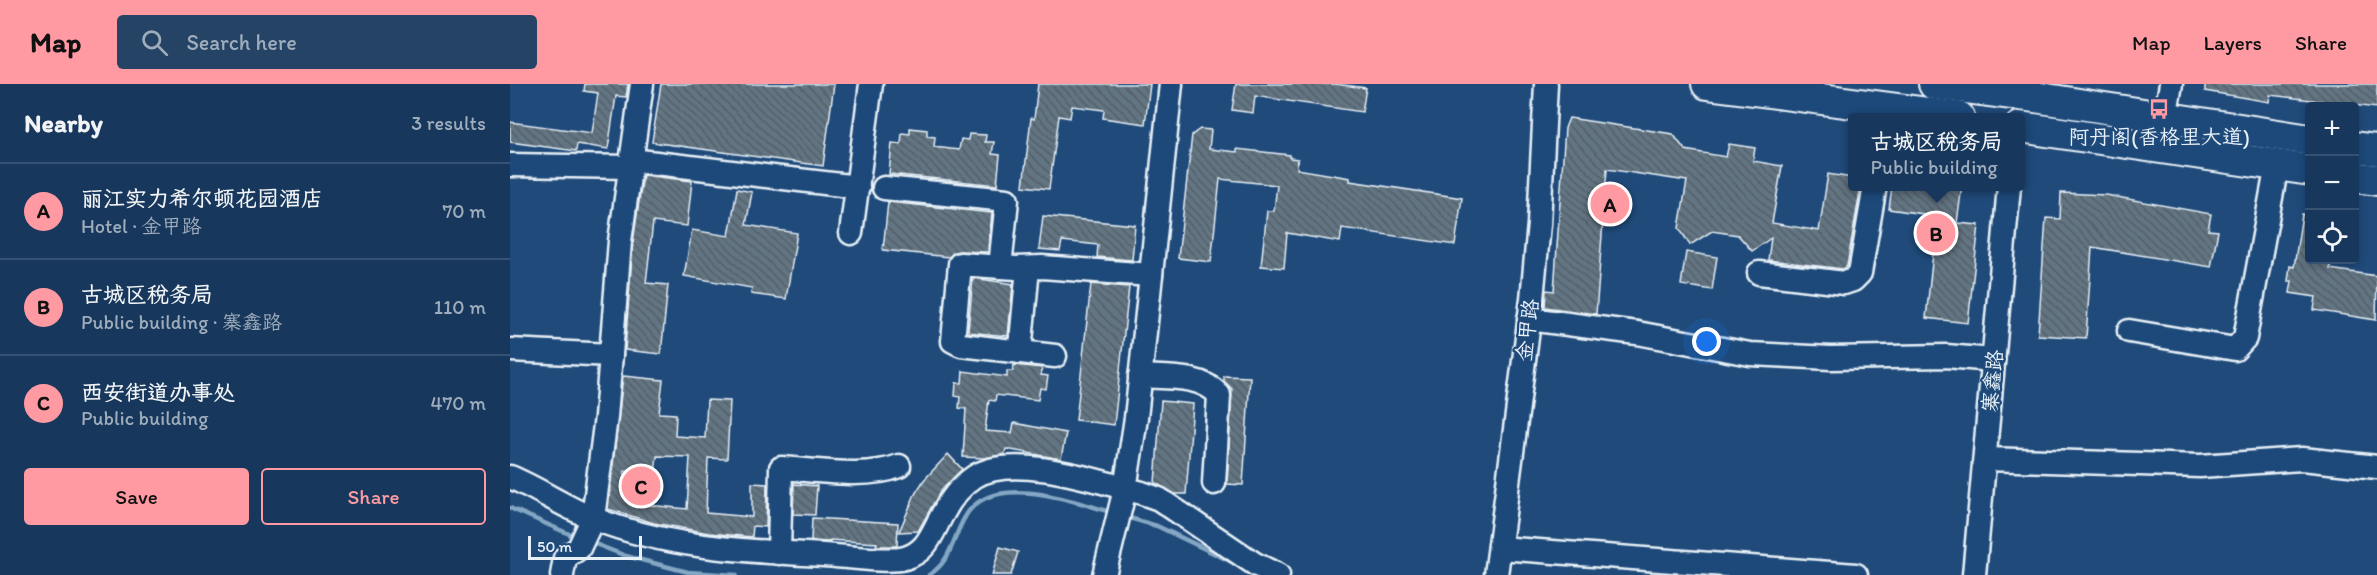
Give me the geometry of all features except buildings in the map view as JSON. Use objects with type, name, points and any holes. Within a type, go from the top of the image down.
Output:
[{"type":"main road","points":[[1707,84],[1888,113]]},
{"type":"main road","points":[[1934,84],[2034,90],[2165,118],[2305,139]]},
{"type":"main road","points":[[2025,128],[2305,169]]},
{"type":"main road","points":[[2359,148],[2377,150]]},
{"type":"main road","points":[[2359,178],[2377,180]]},
{"type":"street","points":[[562,575],[565,558],[587,532],[606,417],[620,241],[642,84]]},
{"type":"street","points":[[851,233],[871,84]]},
{"type":"street","points":[[1104,575],[1125,489],[1140,376],[1171,84]]},
{"type":"street","name":"金甲路","points":[[1496,575],[1539,224],[1546,84]]},
{"type":"street","points":[[2165,118],[2170,84]]},
{"type":"street","points":[[510,165],[631,164],[858,187]]},
{"type":"street","points":[[2129,331],[2235,349],[2245,338],[2277,165]]},
{"type":"street","points":[[884,188],[1007,200],[1000,267]]},
{"type":"street","points":[[1759,273],[1839,283],[1853,280],[1860,273],[1874,191]]},
{"type":"street","name":"寨鑫路","points":[[1974,575],[2009,191]]},
{"type":"street","points":[[1055,356],[961,345],[953,341],[960,264],[1151,275]]},
{"type":"street","points":[[1020,352],[1028,268]]},
{"type":"street","points":[[1529,319],[1637,333],[1750,354],[1831,358],[1946,356],[1994,360]]},
{"type":"street","points":[[510,350],[611,355]]},
{"type":"street","points":[[1140,376],[1196,381],[1210,387],[1219,395],[1214,483]]},
{"type":"street","points":[[1985,459],[2200,466],[2302,459],[2377,467]]},
{"type":"street","points":[[779,553],[781,468],[871,472],[887,471],[899,466]]},
{"type":"street","points":[[510,477],[535,487],[587,532],[628,531],[681,544],[779,553],[893,559],[908,557],[927,544],[948,504],[975,476],[1010,468],[1036,467],[1150,496],[1173,507],[1255,564],[1278,575]]},
{"type":"street","points":[[1500,548],[1856,575]]},
{"type":"waterway","points":[[929,575],[947,556],[965,517],[977,503],[993,495],[1013,492],[1034,493],[1077,502],[1113,513]]},
{"type":"waterway","points":[[510,508],[576,537]]},
{"type":"waterway","points":[[1126,517],[1157,526],[1234,563]]},
{"type":"waterway","points":[[590,542],[626,556],[688,572],[736,575]]},
{"type":"place","name":"阿丹阁(香格里大道)","points":[[2159,109]]},
{"type":"place","name":"丽江实力希尔顿花园酒店","points":[[1610,204]]},
{"type":"place","name":"古城区税务局","points":[[1936,233]]},
{"type":"place","name":"西安街道办事处","points":[[641,486]]}]
